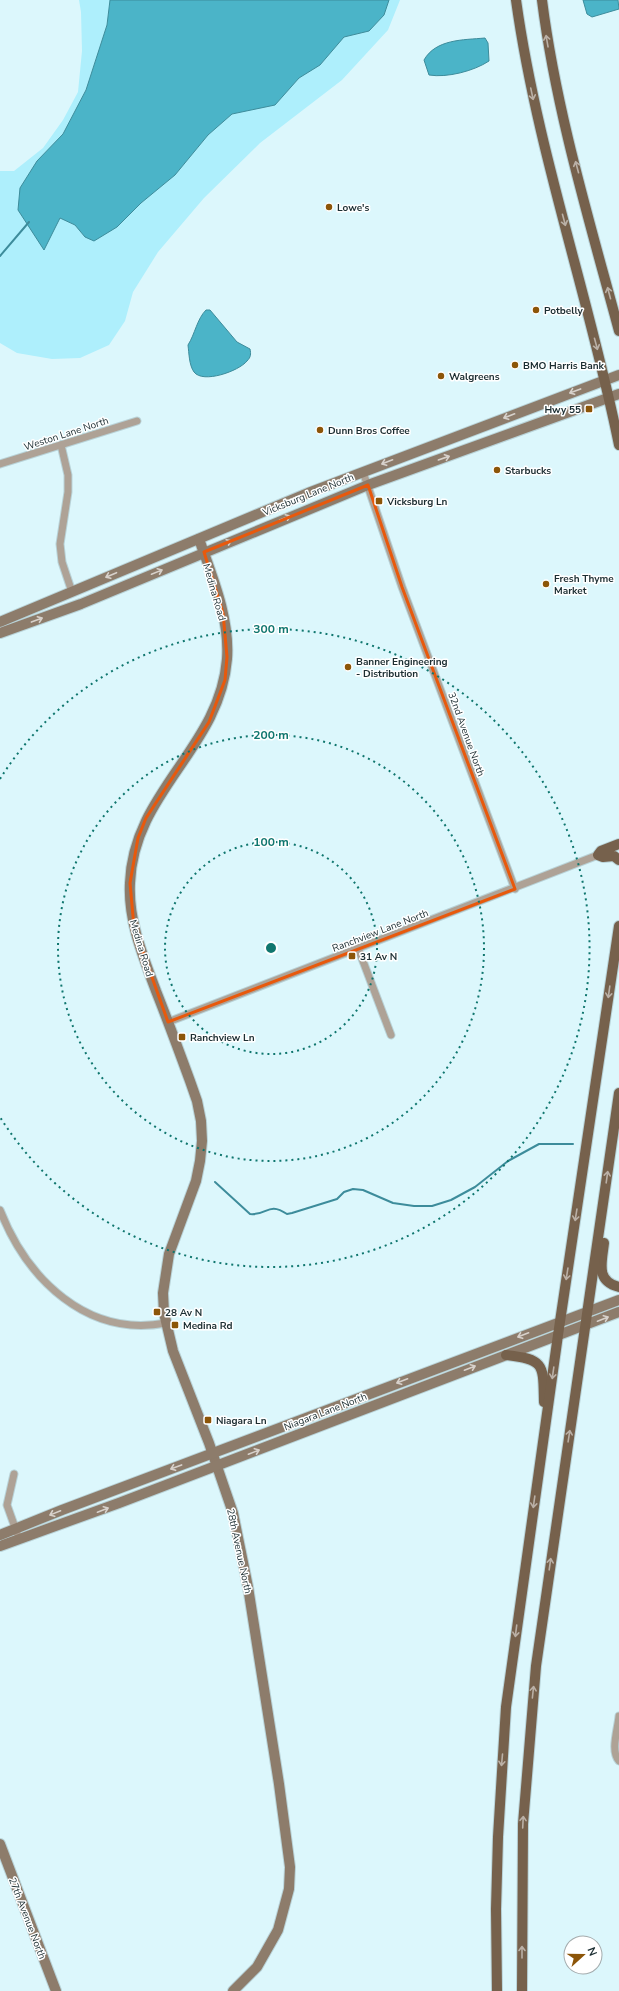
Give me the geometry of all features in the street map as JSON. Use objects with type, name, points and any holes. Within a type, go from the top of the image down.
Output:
[{"type":"main road","points":[[516,0],[534,101],[605,380],[619,445]]},
{"type":"main road","points":[[542,0],[556,86],[619,331]]},
{"type":"main road","points":[[619,844],[601,851],[598,855],[603,857],[614,856],[619,860]]},
{"type":"main road","points":[[497,1991],[496,1910],[501,1768],[516,1625],[619,926]]},
{"type":"main road","points":[[522,1991],[523,1824],[528,1744],[536,1666],[619,1093]]},
{"type":"main road","points":[[605,1194],[607,1226],[602,1266],[603,1276],[608,1283],[619,1287]]},
{"type":"main road","points":[[506,1355],[529,1358],[538,1364],[542,1370],[544,1432]]},
{"type":"street","name":"Vicksburg Lane North","points":[[0,622],[363,472],[619,375]]},
{"type":"street","name":"Vicksburg Lane North","points":[[0,634],[81,604],[368,485],[619,394]]},
{"type":"street","name":"Weston Lane North","points":[[0,464],[137,421]]},
{"type":"street","points":[[61,445],[68,474],[68,492],[60,544],[62,562],[72,592]]},
{"type":"street","name":"32nd Avenue North","points":[[363,472],[405,594],[515,889]]},
{"type":"street","name":"Medina Road","points":[[166,1323],[163,1293],[167,1260],[196,1181],[202,1141],[197,1101],[134,927],[130,883],[134,853],[146,818],[209,722],[225,680],[227,657],[226,628],[223,613],[199,539]]},
{"type":"street","name":"Ranchview Lane North","points":[[168,1022],[515,889],[598,855]]},
{"type":"street","points":[[358,948],[391,1035]]},
{"type":"street","points":[[0,1210],[11,1236],[22,1254],[49,1286],[65,1299],[98,1319],[116,1324],[134,1326],[166,1323]]},
{"type":"street","name":"Niagara Lane North","points":[[0,1535],[619,1300]]},
{"type":"street","name":"Niagara Lane North","points":[[0,1546],[217,1466],[619,1312]]},
{"type":"street","name":"28th Avenue North","points":[[166,1323],[173,1351],[213,1453],[233,1513],[246,1579],[279,1784],[290,1867],[289,1889],[278,1930],[257,1967],[233,1991]]},
{"type":"street","points":[[14,1474],[7,1505],[19,1539]]},
{"type":"street","points":[[618,1760],[615,1748],[619,1716]]},
{"type":"street","name":"27th Avenue North","points":[[0,1844],[56,1991]]},
{"type":"highlighted area","points":[[368,485],[402,587],[515,889],[168,1022],[134,927],[130,883],[138,838],[146,818],[209,722],[225,680],[227,657],[223,613],[204,552]]},
{"type":"shaded area","points":[[79,0],[110,0],[107,25],[86,90],[63,134],[37,161],[60,218],[75,225],[85,237],[117,227],[141,203],[175,175],[208,135],[232,114],[275,105],[299,78],[320,65],[344,37],[369,31],[384,15],[389,0],[400,0],[388,30],[342,80],[260,143],[204,198],[158,252],[133,292],[125,321],[109,345],[80,358],[52,359],[17,353],[0,343],[0,171],[14,171],[43,148],[63,120],[78,92],[82,51],[81,12]]},
{"type":"shaded area","points":[[110,0],[389,0],[384,15],[369,31],[344,37],[320,65],[299,78],[275,105],[232,114],[208,135],[175,175],[141,203],[117,227],[94,241],[85,237],[75,225],[60,218],[44,250],[18,210],[20,188],[37,161],[63,134],[86,90],[107,25]]},
{"type":"shaded area","points":[[583,0],[618,0],[619,9],[592,17],[587,14]]},
{"type":"shaded area","points":[[485,38],[488,43],[489,61],[483,65],[452,75],[429,75],[424,60],[429,53],[436,48],[443,44],[459,40]]},
{"type":"shaded area","points":[[206,310],[210,310],[237,342],[250,349],[251,352],[247,361],[237,369],[221,375],[205,377],[194,372],[192,369],[188,345],[200,318]]},
{"type":"waterway","points":[[0,256],[29,222]]},
{"type":"waterway","points":[[215,1182],[250,1214],[256,1214],[271,1209],[281,1210],[287,1214],[292,1213],[337,1199],[344,1192],[353,1189],[363,1190],[393,1203],[414,1206],[432,1206],[451,1200],[475,1187],[508,1161],[539,1144],[573,1144]]},
{"type":"place","name":"Lowe's","points":[[329,207]]},
{"type":"place","name":"Potbelly","points":[[536,310]]},
{"type":"place","name":"BMO Harris Bank","points":[[515,365]]},
{"type":"place","name":"Walgreens","points":[[441,376]]},
{"type":"place","name":"Hwy 55","points":[[589,409]]},
{"type":"place","name":"Dunn Bros Coffee","points":[[320,430]]},
{"type":"place","name":"Starbucks","points":[[497,470]]},
{"type":"place","name":"Vicksburg Ln","points":[[379,501]]},
{"type":"place","name":"Fresh Thyme Market","points":[[546,584]]},
{"type":"place","name":"Banner Engineering - Distribution","points":[[348,667]]},
{"type":"place","name":"31 Av N","points":[[352,956]]},
{"type":"place","name":"Ranchview Ln","points":[[182,1037]]},
{"type":"place","name":"28 Av N","points":[[157,1312]]},
{"type":"place","name":"Medina Rd","points":[[175,1325]]},
{"type":"place","name":"Niagara Ln","points":[[208,1420]]}]
